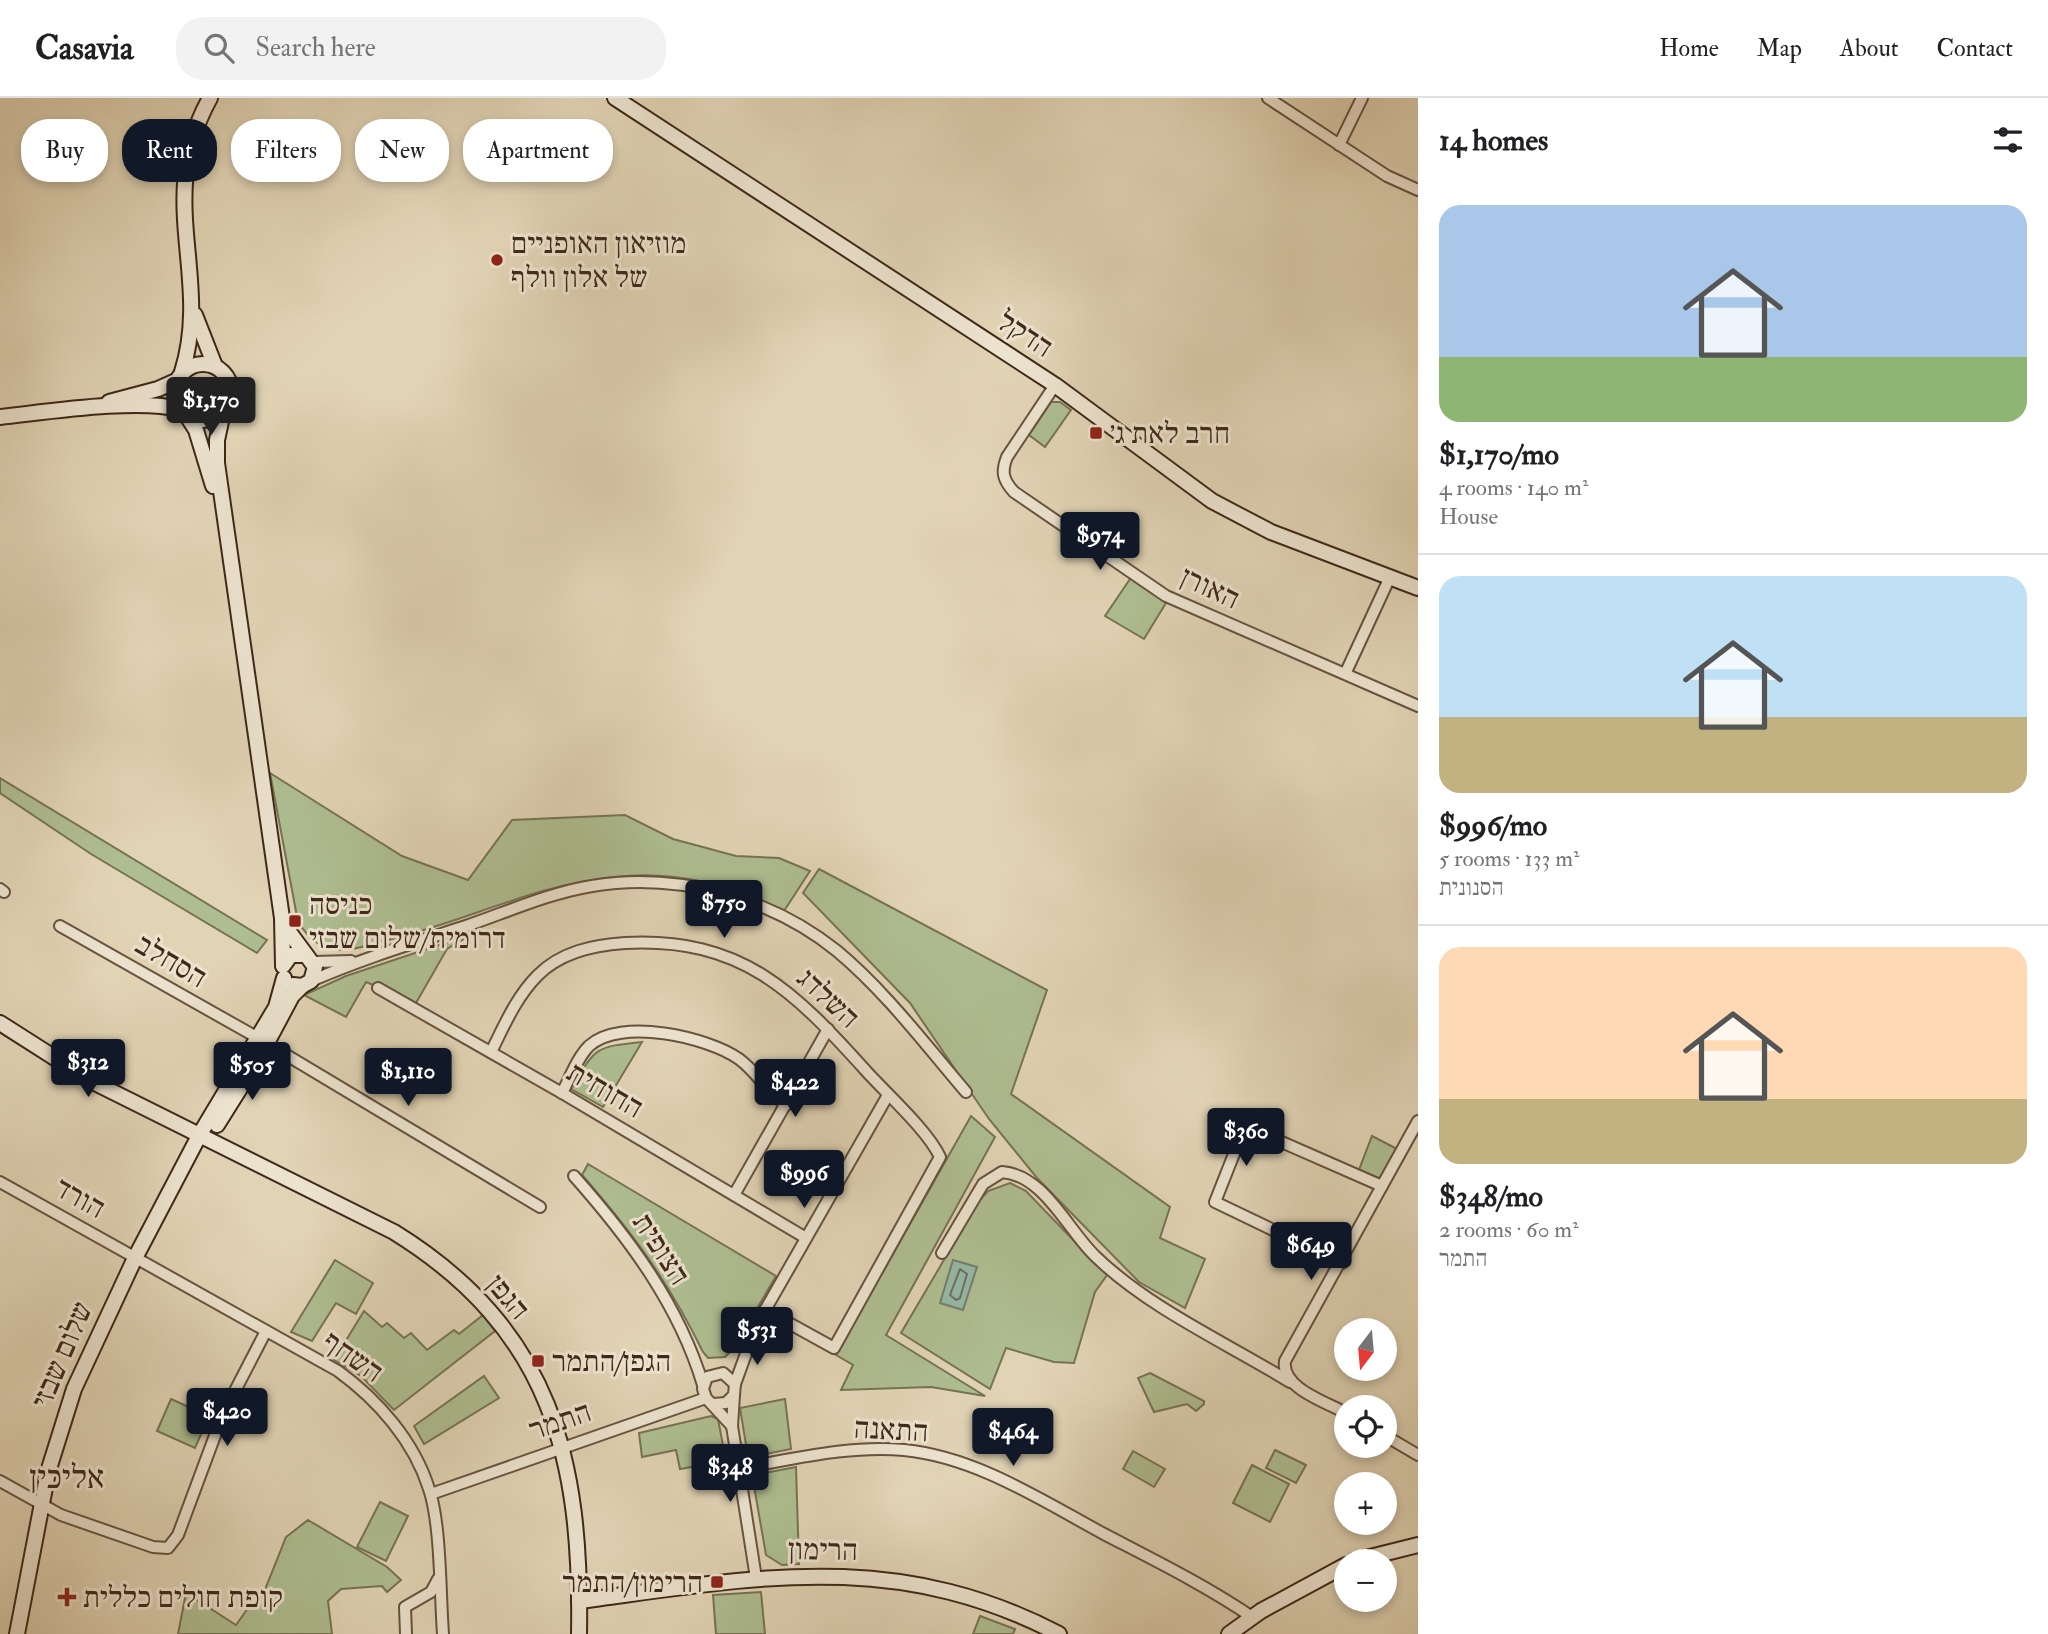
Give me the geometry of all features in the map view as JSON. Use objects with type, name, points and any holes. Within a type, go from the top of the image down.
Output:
[{"type":"street","points":[[210,98],[186,158],[183,183],[191,303],[189,343],[174,390],[183,412],[200,440],[224,525]]},
{"type":"street","name":"הדקל","points":[[615,98],[1055,385],[1221,506],[1271,533],[1418,588]]},
{"type":"street","points":[[1268,98],[1387,176],[1418,190]]},
{"type":"street","points":[[1339,145],[1362,98]]},
{"type":"street","points":[[191,303],[215,366]]},
{"type":"street","points":[[80,409],[158,389],[198,363],[215,366],[223,371],[231,387],[216,450],[224,525],[282,918],[283,972],[292,985],[306,984],[365,960],[590,886],[650,883],[712,890],[780,915],[836,951],[880,994],[966,1092]]},
{"type":"street","name":"האורן","points":[[1055,385],[1007,457],[1002,470],[1005,482],[1014,492],[1166,596],[1346,672]]},
{"type":"street","points":[[0,417],[80,409],[157,406],[206,420],[223,412]]},
{"type":"street","points":[[1390,577],[1346,672],[1418,706]]},
{"type":"street","points":[[282,918],[295,944],[310,959],[315,972],[306,984]]},
{"type":"street","name":"הסחלב","points":[[60,926],[263,1041],[540,1207]]},
{"type":"street","name":"השלדג","points":[[491,1052],[515,1006],[537,975],[565,956],[609,944],[643,942],[688,946],[734,960],[790,993],[828,1029],[937,1150],[939,1162],[834,1348],[765,1310]]},
{"type":"street","points":[[283,972],[290,955],[310,959],[365,960]]},
{"type":"street","name":"שלום שבזי","points":[[263,1041],[280,996],[283,972]]},
{"type":"street","name":"שלום שבזי","points":[[17,1634],[41,1505],[54,1448],[69,1400],[135,1258],[172,1189],[292,996],[306,984]]},
{"type":"street","name":"החוחית","points":[[377,988],[562,1093],[806,1238]]},
{"type":"street","name":"הגפן","points":[[0,1023],[91,1081],[394,1232],[451,1273],[490,1312],[517,1349],[542,1394],[562,1446],[573,1498],[579,1634]]},
{"type":"street","points":[[734,1195],[828,1029]]},
{"type":"street","points":[[562,1093],[584,1052],[597,1041],[638,1032],[663,1033],[683,1035],[721,1049],[752,1070],[786,1105]]},
{"type":"street","points":[[732,1426],[709,1401],[703,1385],[738,1358],[749,1341],[888,1095]]},
{"type":"street","points":[[1290,1382],[1284,1369],[1289,1352],[1309,1312],[1342,1263],[1418,1121]]},
{"type":"street","points":[[1342,1263],[1215,1202],[1245,1126],[1382,1186]]},
{"type":"street","points":[[942,1253],[983,1184],[1002,1172],[1022,1176],[1040,1190],[1076,1234],[1114,1273],[1160,1304],[1334,1406]]},
{"type":"street","name":"הצופית","points":[[574,1176],[643,1262],[694,1358],[703,1385]]},
{"type":"street","name":"הורד","points":[[0,1182],[135,1258]]},
{"type":"street","name":"השחף","points":[[135,1258],[338,1371],[374,1400],[408,1444],[431,1494],[443,1634]]},
{"type":"street","points":[[0,1482],[81,1523],[153,1547],[168,1548],[177,1535],[228,1403],[266,1331]]},
{"type":"street","points":[[749,1341],[735,1390],[732,1426],[741,1468],[756,1578]]},
{"type":"street","name":"הצופית","points":[[694,1358],[716,1373]]},
{"type":"street","points":[[716,1373],[729,1375],[735,1390]]},
{"type":"street","points":[[709,1401],[726,1403],[735,1390]]},
{"type":"street","name":"התמר","points":[[431,1494],[562,1446],[709,1401]]},
{"type":"street","points":[[1397,1443],[1418,1455]]},
{"type":"street","name":"התאנה","points":[[741,1468],[851,1450],[904,1450],[941,1457],[978,1469],[1034,1496],[1252,1617]]},
{"type":"street","points":[[1397,1550],[1418,1545]]},
{"type":"street","points":[[1229,1634],[1252,1617],[1334,1572]]},
{"type":"street","name":"הרימון","points":[[579,1601],[756,1578],[853,1575],[932,1586],[969,1596],[1059,1634]]},
{"type":"street","points":[[405,1634],[405,1607],[431,1592],[439,1576]]},
{"type":"shaded area","points":[[1051,402],[1060,402],[1071,410],[1045,447],[1029,435]]},
{"type":"shaded area","points":[[1132,576],[1169,598],[1144,639],[1105,616]]},
{"type":"shaded area","points":[[270,773],[402,856],[468,880],[512,820],[625,815],[673,839],[736,856],[779,858],[810,871],[784,911],[744,893],[701,881],[636,875],[584,881],[555,888],[358,948],[327,948],[316,942],[298,922]]},
{"type":"shaded area","points":[[0,778],[267,940],[257,953],[91,854],[0,793]]},
{"type":"shaded area","points":[[819,869],[1047,990],[1011,1094],[1170,1207],[1160,1238],[1205,1259],[1185,1308],[1139,1282],[1037,1178],[989,1119],[910,1003],[803,893]]},
{"type":"shaded area","points":[[472,934],[447,949],[416,1003],[366,982],[346,1017],[304,995],[346,976]]},
{"type":"shaded area","points":[[642,1042],[603,1107],[571,1089],[598,1052],[605,1048]]},
{"type":"shaded area","points":[[971,1116],[995,1137],[886,1335],[985,1396],[931,1387],[841,1390],[853,1365],[836,1355]]},
{"type":"shaded area","points":[[1372,1136],[1401,1151],[1382,1186],[1357,1175]]},
{"type":"shaded area","points":[[588,1164],[776,1276],[734,1348],[725,1357],[708,1358],[703,1352],[649,1259],[582,1175]]},
{"type":"shaded area","points":[[1010,1183],[1026,1191],[1107,1275],[1095,1292],[1074,1363],[1054,1362],[1006,1348],[990,1389],[901,1333],[978,1202],[988,1191]]},
{"type":"shaded area","points":[[335,1260],[373,1283],[356,1314],[336,1303],[312,1341],[291,1332]]},
{"type":"shaded area","points":[[364,1311],[382,1327],[387,1323],[404,1338],[411,1333],[427,1350],[454,1330],[459,1334],[483,1315],[495,1331],[394,1410],[361,1376],[334,1360]]},
{"type":"shaded area","points":[[1150,1373],[1204,1401],[1204,1404],[1196,1411],[1187,1404],[1154,1412],[1138,1378]]},
{"type":"shaded area","points":[[484,1376],[499,1398],[424,1444],[414,1426]]},
{"type":"shaded area","points":[[171,1399],[209,1416],[195,1448],[157,1431]]},
{"type":"shaded area","points":[[785,1399],[791,1449],[751,1457],[747,1451],[740,1408]]},
{"type":"shaded area","points":[[711,1416],[718,1419],[726,1461],[680,1469],[676,1450],[642,1457],[639,1433]]},
{"type":"shaded area","points":[[1275,1450],[1306,1465],[1296,1483],[1266,1468]]},
{"type":"shaded area","points":[[1133,1451],[1165,1469],[1154,1487],[1123,1469]]},
{"type":"shaded area","points":[[1252,1465],[1289,1484],[1270,1522],[1233,1503]]},
{"type":"shaded area","points":[[796,1467],[799,1564],[782,1565],[766,1555],[754,1486],[759,1474]]},
{"type":"shaded area","points":[[380,1502],[408,1516],[386,1561],[357,1547]]},
{"type":"shaded area","points":[[308,1520],[387,1567],[401,1580],[387,1592],[382,1586],[341,1589],[328,1601],[332,1634],[178,1634],[186,1593],[236,1625],[253,1601],[262,1597],[286,1537]]},
{"type":"shaded area","points":[[761,1592],[765,1634],[716,1634],[713,1595]]},
{"type":"shaded area","points":[[980,1616],[1015,1629],[1013,1634],[973,1634]]},
{"type":"water","points":[[953,1260],[977,1267],[963,1310],[940,1303]]},
{"type":"place","name":"מוזיאון האופניים של אלון וולף","points":[[497,260]]},
{"type":"place","name":"חרב לאת ג׳","points":[[1096,433]]},
{"type":"place","name":"כניסה דרומית/שלום שבזי","points":[[295,921]]},
{"type":"place","name":"הגפן/התמר","points":[[538,1361]]},
{"type":"place","name":"הרימון/התמר","points":[[717,1582]]},
{"type":"place","name":"קופת חולים כללית","points":[[67,1597]]},
{"type":"district","name":"אליכין","points":[[67,1477]]}]
